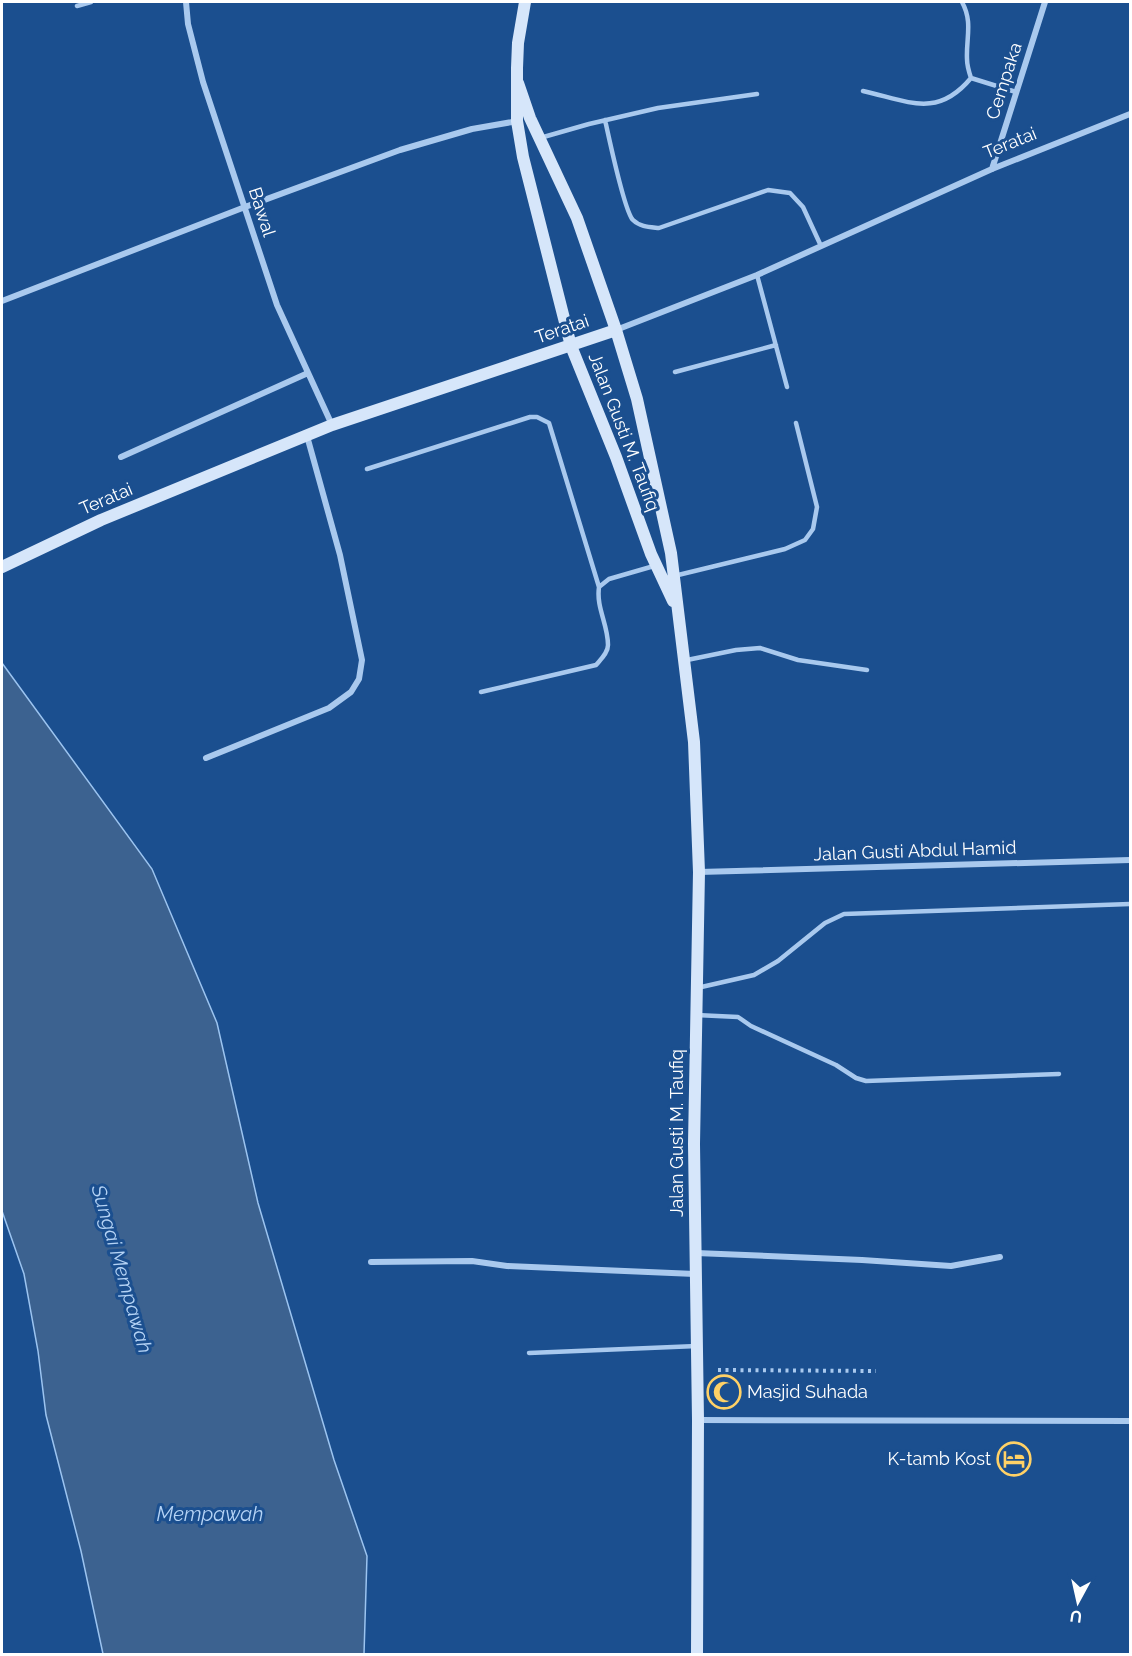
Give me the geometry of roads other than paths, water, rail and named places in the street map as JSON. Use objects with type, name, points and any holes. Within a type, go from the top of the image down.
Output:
[{"type":"main road","name":"Jalan Gusti M. Taufiq","points":[[525,2],[518,43],[517,121],[526,168],[571,346],[657,566],[678,613]]},
{"type":"main road","name":"Jalan Gusti M. Taufiq","points":[[518,83],[530,118],[577,218],[616,330],[639,410],[671,553],[694,742],[699,872],[694,1144],[698,1420],[697,1654]]},
{"type":"main road","name":"Teratai","points":[[2,567],[100,520],[332,425],[616,330]]},
{"type":"street","name":"Bawal","points":[[186,2],[188,24],[203,82],[277,305],[332,425]]},
{"type":"street","name":"Cempaka","points":[[992,169],[1046,2]]},
{"type":"street","name":"Teratai","points":[[616,330],[757,275],[992,169],[1131,114]]},
{"type":"street","points":[[2,301],[400,150],[472,129],[530,118]]},
{"type":"street","points":[[121,457],[308,374]]},
{"type":"street","points":[[206,758],[329,708],[351,692],[359,678],[362,660],[345,578],[307,436]]},
{"type":"street","name":"Jalan Gusti Abdul Hamid","points":[[699,872],[1131,860]]},
{"type":"street","points":[[695,1253],[951,1266],[1000,1257]]},
{"type":"street","points":[[371,1262],[472,1262],[507,1266],[695,1274]]},
{"type":"street","points":[[698,1420],[1131,1421]]},
{"type":"lane","points":[[77,6],[91,2]]},
{"type":"lane","points":[[863,91],[932,105],[961,91],[971,78],[967,57],[969,36],[967,16],[962,2]]},
{"type":"lane","points":[[971,78],[1016,93]]},
{"type":"lane","points":[[540,138],[658,108],[757,94]]},
{"type":"lane","points":[[605,120],[631,219],[642,226],[659,228],[768,190],[790,193],[803,207],[821,246]]},
{"type":"lane","points":[[757,275],[787,387]]},
{"type":"lane","points":[[675,372],[776,345]]},
{"type":"lane","points":[[367,469],[530,417],[537,417],[549,423],[599,586],[597,599],[608,646],[605,655],[596,665],[481,692]]},
{"type":"lane","points":[[674,576],[785,549],[805,540],[813,529],[817,507],[796,423]]},
{"type":"lane","points":[[599,586],[609,579],[657,566]]},
{"type":"lane","points":[[684,660],[760,648],[798,660],[867,670]]},
{"type":"lane","points":[[697,988],[754,975],[778,961],[825,923],[844,914],[1131,904]]},
{"type":"lane","points":[[696,1015],[738,1017],[751,1026],[866,1081],[1059,1074]]},
{"type":"lane","points":[[529,1353],[697,1346]]},
{"type":"water","name":"Mempawah","points":[[2,663],[152,869],[217,1023],[258,1203],[334,1460],[367,1556],[364,1654],[103,1654],[81,1551],[46,1415],[38,1351],[24,1274],[2,1211]]},
{"type":"place","name":"Masjid Suhada","points":[[724,1392]]},
{"type":"place","name":"K-tamb Kost","points":[[1014,1459]]},
{"type":"water label","name":"Sungai Mempawah","points":[[122,1269]]}]
